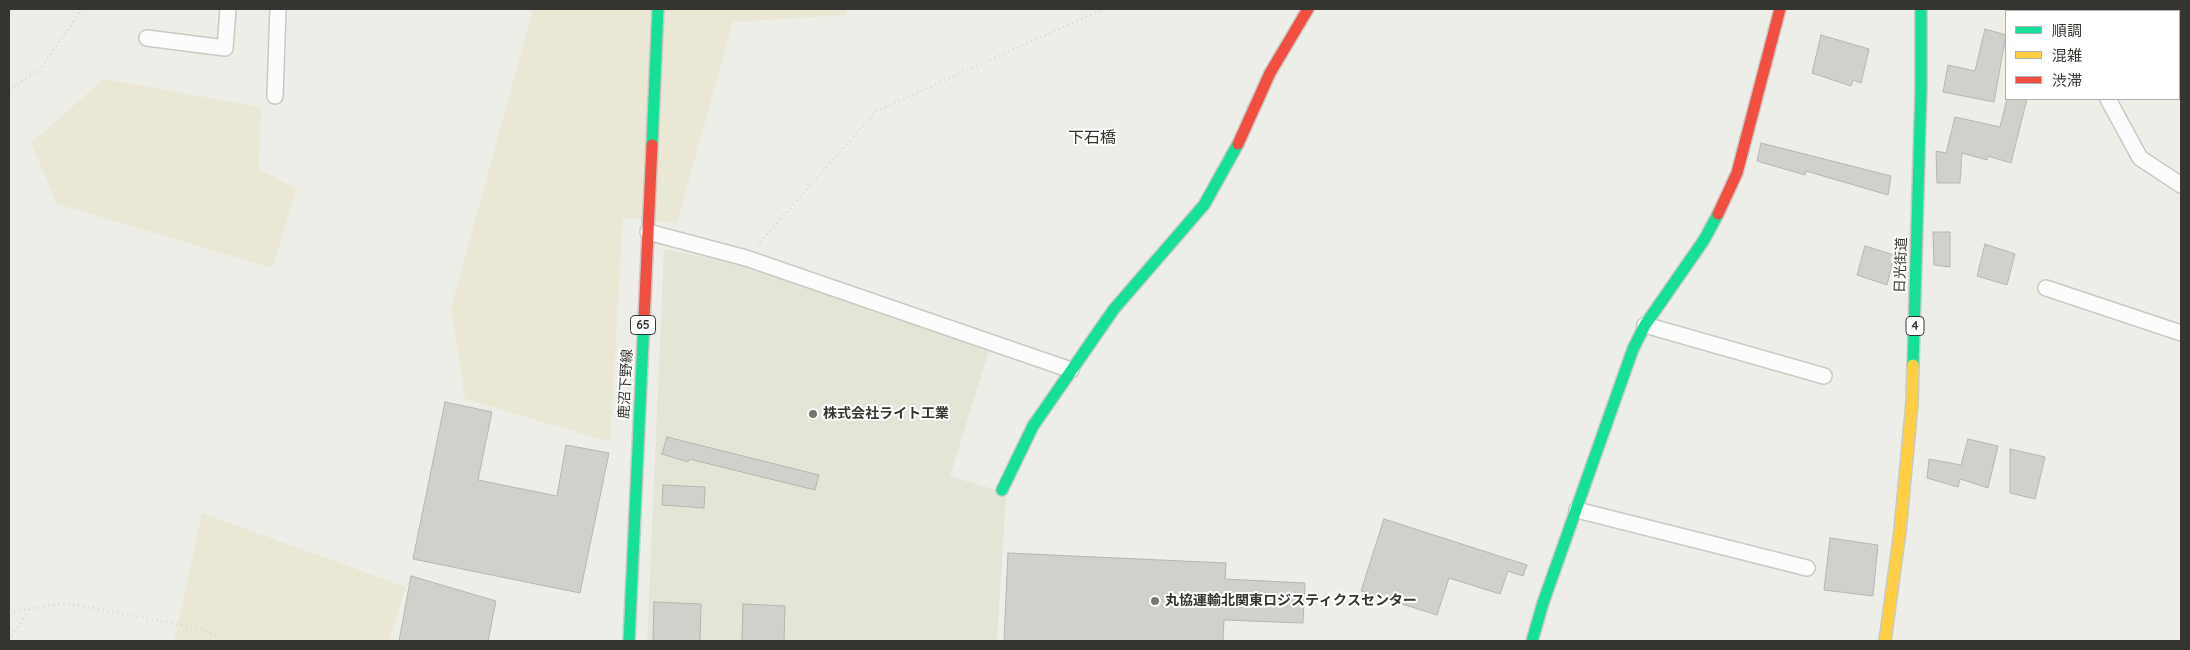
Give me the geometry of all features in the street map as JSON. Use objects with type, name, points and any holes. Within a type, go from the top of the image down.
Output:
[{"type":"main road","name":"鹿沼下野線","points":[[629,641],[658,9]]},
{"type":"main road","points":[[1002,490],[1033,426],[1114,309],[1204,205],[1232,158],[1270,73],[1308,9]]},
{"type":"main road","points":[[1532,641],[1543,604],[1633,350],[1645,325],[1704,240],[1722,207],[1737,173],[1780,9]]},
{"type":"main road","name":"日光街道","points":[[1885,641],[1900,531],[1912,403],[1921,88],[1921,9]]},
{"type":"street","points":[[147,38],[226,48],[228,9]]},
{"type":"street","points":[[275,96],[278,9]]},
{"type":"street","points":[[2109,100],[2140,158],[2181,185]]},
{"type":"street","points":[[648,232],[746,258],[1072,370]]},
{"type":"street","points":[[2046,288],[2181,333]]},
{"type":"street","points":[[1645,325],[1824,376]]},
{"type":"street","points":[[1576,510],[1807,568]]},
{"type":"path","points":[[9,90],[42,67],[82,9]]},
{"type":"path","points":[[746,258],[876,112],[1104,9]]},
{"type":"path","points":[[9,612],[66,604],[201,629],[229,641]]},
{"type":"path","points":[[9,640],[30,608]]},
{"type":"shaded area","points":[[533,9],[847,9],[846,15],[733,22],[677,223],[623,218],[610,442],[465,399],[451,308]]},
{"type":"shaded area","points":[[104,79],[261,107],[259,169],[297,189],[272,268],[57,204],[31,143]]},
{"type":"shaded area","name":"株式会社ライト工業","points":[[664,249],[745,265],[989,351],[950,476],[1006,493],[997,641],[647,641]]},
{"type":"shaded area","points":[[202,513],[406,587],[389,641],[174,641]]},
{"type":"building","points":[[1985,29],[2005,35],[1994,102],[1943,92],[1948,65],[1975,71]]},
{"type":"building","points":[[1821,35],[1869,49],[1861,83],[1853,80],[1851,86],[1812,73]]},
{"type":"building","points":[[2007,100],[2027,100],[2011,163],[1988,156],[1987,160],[1962,153],[1960,183],[1937,183],[1936,151],[1946,153],[1955,117],[2000,127]]},
{"type":"building","points":[[1761,143],[1891,176],[1888,195],[1806,171],[1805,175],[1757,161]]},
{"type":"building","points":[[1933,232],[1950,232],[1950,267],[1934,265]]},
{"type":"building","points":[[1985,244],[2015,254],[2007,285],[1977,276]]},
{"type":"building","points":[[1865,246],[1894,255],[1887,285],[1857,275]]},
{"type":"building","points":[[445,402],[492,412],[478,480],[557,496],[566,445],[609,453],[580,593],[413,559]]},
{"type":"building","points":[[667,437],[819,475],[815,490],[689,459],[688,462],[662,454]]},
{"type":"building","points":[[1968,439],[1998,446],[1988,488],[1960,479],[1958,487],[1927,478],[1929,459],[1961,465]]},
{"type":"building","points":[[2010,449],[2045,457],[2035,499],[2010,493]]},
{"type":"building","points":[[663,485],[705,487],[704,508],[662,505]]},
{"type":"building","points":[[1384,519],[1527,565],[1523,576],[1508,571],[1500,594],[1449,578],[1437,615],[1361,591]]},
{"type":"building","points":[[1830,538],[1878,545],[1873,596],[1824,590]]},
{"type":"building","name":"丸協運輸北関東ロジスティクスセンター","points":[[1008,553],[1226,563],[1225,579],[1305,583],[1303,623],[1224,620],[1223,641],[1004,641]]},
{"type":"building","points":[[411,576],[496,601],[488,641],[399,641]]},
{"type":"building","points":[[654,602],[701,604],[700,641],[653,641]]},
{"type":"building","points":[[743,604],[785,606],[784,641],[742,641]]},
{"type":"traffic: fast","points":[[652,145],[658,9]]},
{"type":"traffic: fast","points":[[1913,365],[1921,88],[1921,9]]},
{"type":"traffic: fast","points":[[1002,490],[1033,426],[1114,309],[1204,205],[1238,144]]},
{"type":"traffic: fast","points":[[1532,641],[1543,603],[1633,349],[1645,325],[1704,240],[1718,214]]},
{"type":"traffic: fast","points":[[629,641],[644,320]]},
{"type":"traffic: slow","points":[[1885,641],[1900,531],[1912,403],[1913,365]]},
{"type":"traffic: jam","points":[[1238,144],[1270,73],[1308,9]]},
{"type":"traffic: jam","points":[[1718,214],[1737,173],[1780,9]]},
{"type":"traffic: jam","points":[[644,320],[652,145]]},
{"type":"place","name":"株式会社ライト工業","points":[[813,414]]},
{"type":"place","name":"丸協運輸北関東ロジスティクスセンター","points":[[1155,601]]},
{"type":"district","name":"下石橋","points":[[1092,138]]}]
